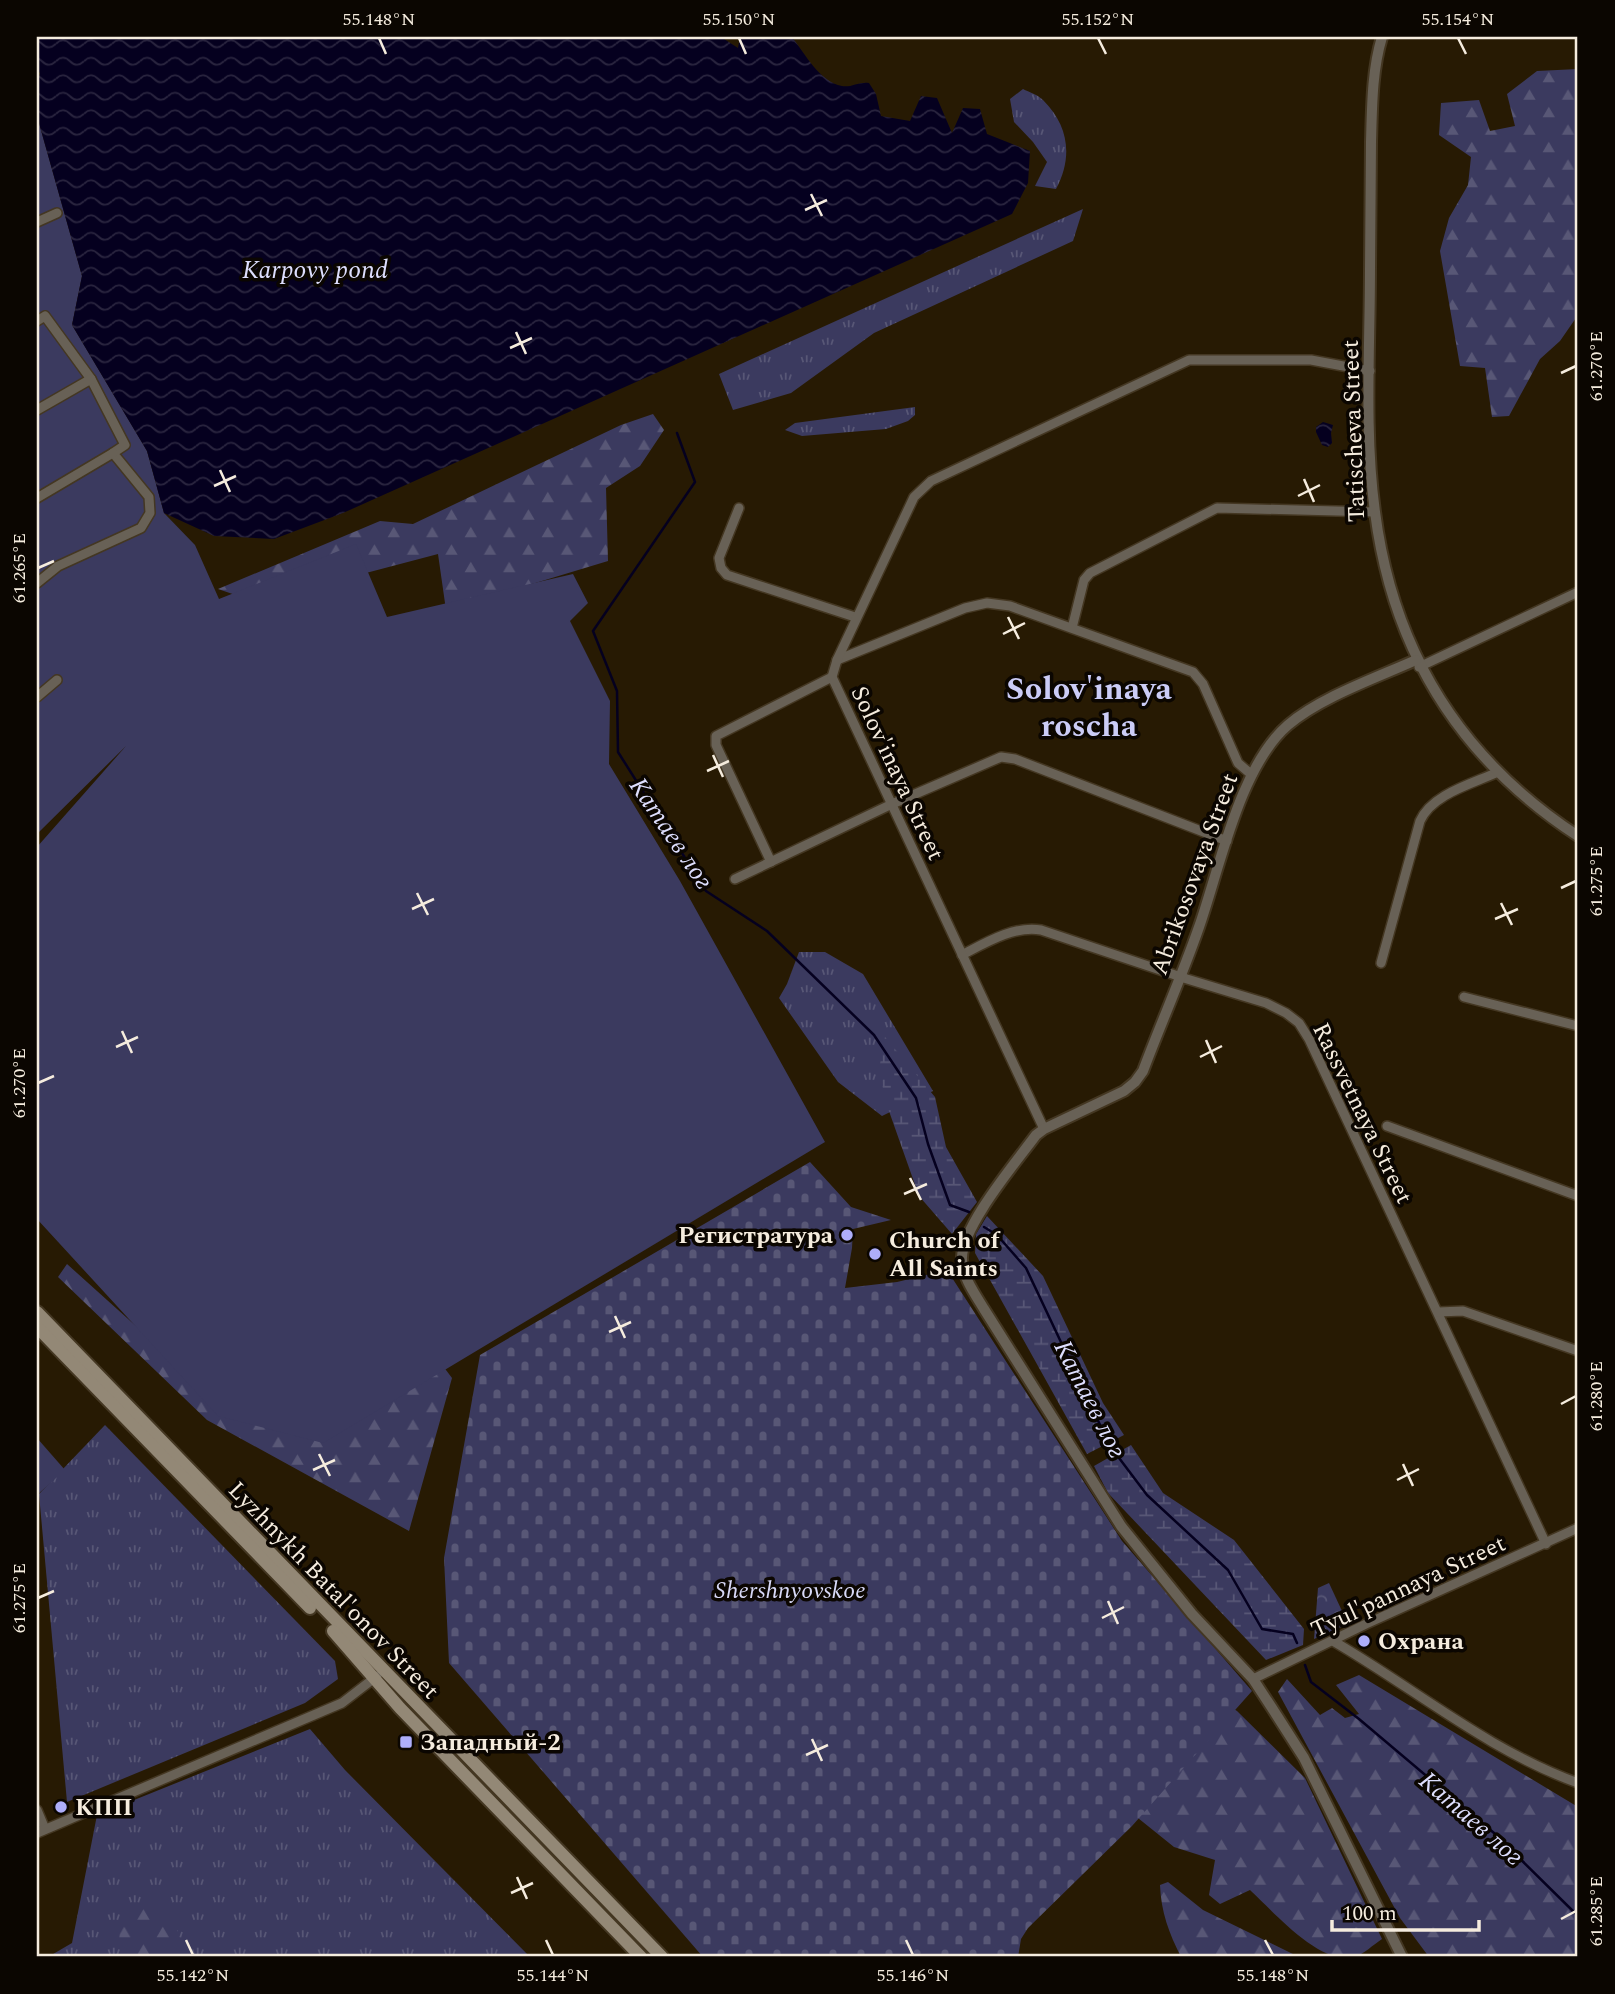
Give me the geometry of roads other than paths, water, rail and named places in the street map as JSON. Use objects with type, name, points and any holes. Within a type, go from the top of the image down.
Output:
[{"type":"main road","name":"Lyzhnykh Batal'onov Street","points":[[37,1312],[379,1674],[662,1957]]},
{"type":"main road","name":"Lyzhnykh Batal'onov Street","points":[[37,1327],[341,1640],[379,1674],[400,1708],[641,1957]]},
{"type":"street","name":"Tatischeva Street","points":[[1382,37],[1371,106],[1371,451],[1375,512],[1391,593],[1418,663],[1438,698],[1461,729],[1498,772],[1540,810],[1578,836]]},
{"type":"street","points":[[37,222],[57,213]]},
{"type":"street","points":[[37,498],[125,445],[91,379],[41,319]]},
{"type":"street","name":"Solov'inaya Street","points":[[1044,1129],[832,677],[836,660],[914,497],[922,488],[944,475],[1189,360],[1311,360],[1370,371]]},
{"type":"street","points":[[37,410],[91,379]]},
{"type":"street","points":[[37,583],[58,566],[141,528],[150,513],[149,497],[113,453]]},
{"type":"street","points":[[739,508],[719,558],[723,571],[734,578],[855,617]]},
{"type":"street","points":[[1072,628],[1084,580],[1090,573],[1217,508],[1375,512]]},
{"type":"street","points":[[1418,663],[1578,592]]},
{"type":"street","points":[[836,660],[965,608],[987,603],[1010,606],[1193,671],[1203,684],[1238,763],[1252,775]]},
{"type":"street","name":"Abrikosovaya Street","points":[[1044,1129],[1124,1091],[1143,1071],[1180,977],[1252,775],[1276,737],[1313,707],[1418,663]]},
{"type":"street","points":[[771,862],[716,745],[716,736],[832,677]]},
{"type":"street","points":[[37,698],[57,680]]},
{"type":"street","points":[[735,879],[993,759],[1009,757],[1227,841]]},
{"type":"street","points":[[1381,963],[1420,821],[1426,808],[1498,772]]},
{"type":"street","name":"Rassvetnaya Street","points":[[962,955],[992,940],[1034,929],[1266,1003],[1299,1023],[1309,1039],[1546,1544]]},
{"type":"street","points":[[1464,997],[1578,1026]]},
{"type":"street","points":[[1387,1126],[1578,1196]]},
{"type":"street","points":[[1044,1129],[990,1199],[963,1245],[963,1266],[968,1281],[1032,1388],[1122,1526],[1185,1606],[1253,1679],[1304,1758],[1402,1957]]},
{"type":"street","points":[[1438,1312],[1463,1311],[1578,1352]]},
{"type":"street","name":"Tyul'pannaya Street","points":[[1253,1679],[1578,1528]]},
{"type":"street","points":[[1333,1641],[1515,1756],[1578,1783]]},
{"type":"street","points":[[37,1810],[41,1831],[342,1703],[379,1674]]},
{"type":"water","name":"Karpovy pond","points":[[37,37],[721,37],[738,48],[740,37],[792,37],[827,79],[845,86],[869,83],[876,94],[881,116],[910,121],[921,96],[937,98],[952,133],[963,108],[980,109],[987,134],[1030,151],[1028,183],[1012,214],[343,513],[274,539],[214,536],[164,513],[147,451],[72,325],[82,276],[37,116],[37,83],[40,73],[37,71]]},
{"type":"water","points":[[1323,422],[1333,425],[1332,443],[1328,447],[1322,445],[1316,432],[1316,427]]},
{"type":"waterway","name":"Катаев лог","points":[[677,433],[695,482],[593,631],[617,691],[618,752],[706,891],[767,931],[874,1035],[916,1098],[928,1144],[950,1205],[969,1212]]},
{"type":"waterway","name":"Катаев лог","points":[[984,1227],[997,1235],[1026,1268],[1110,1446],[1147,1495],[1228,1570],[1262,1629],[1293,1634],[1297,1643]]},
{"type":"waterway","name":"Катаев лог","points":[[1305,1665],[1311,1682],[1494,1833],[1578,1916]]},
{"type":"place","name":"Регистратура","points":[[847,1235]]},
{"type":"place","name":"Church of All Saints","points":[[875,1254]]},
{"type":"place","name":"Охрана","points":[[1364,1641]]},
{"type":"place","name":"Западный-2","points":[[406,1742]]},
{"type":"place","name":"КПП","points":[[61,1807]]},
{"type":"district","name":"Solov'inaya roscha","points":[[1089,706]]},
{"type":"park label","name":"Shershnyovskoe","points":[[790,1590]]}]
